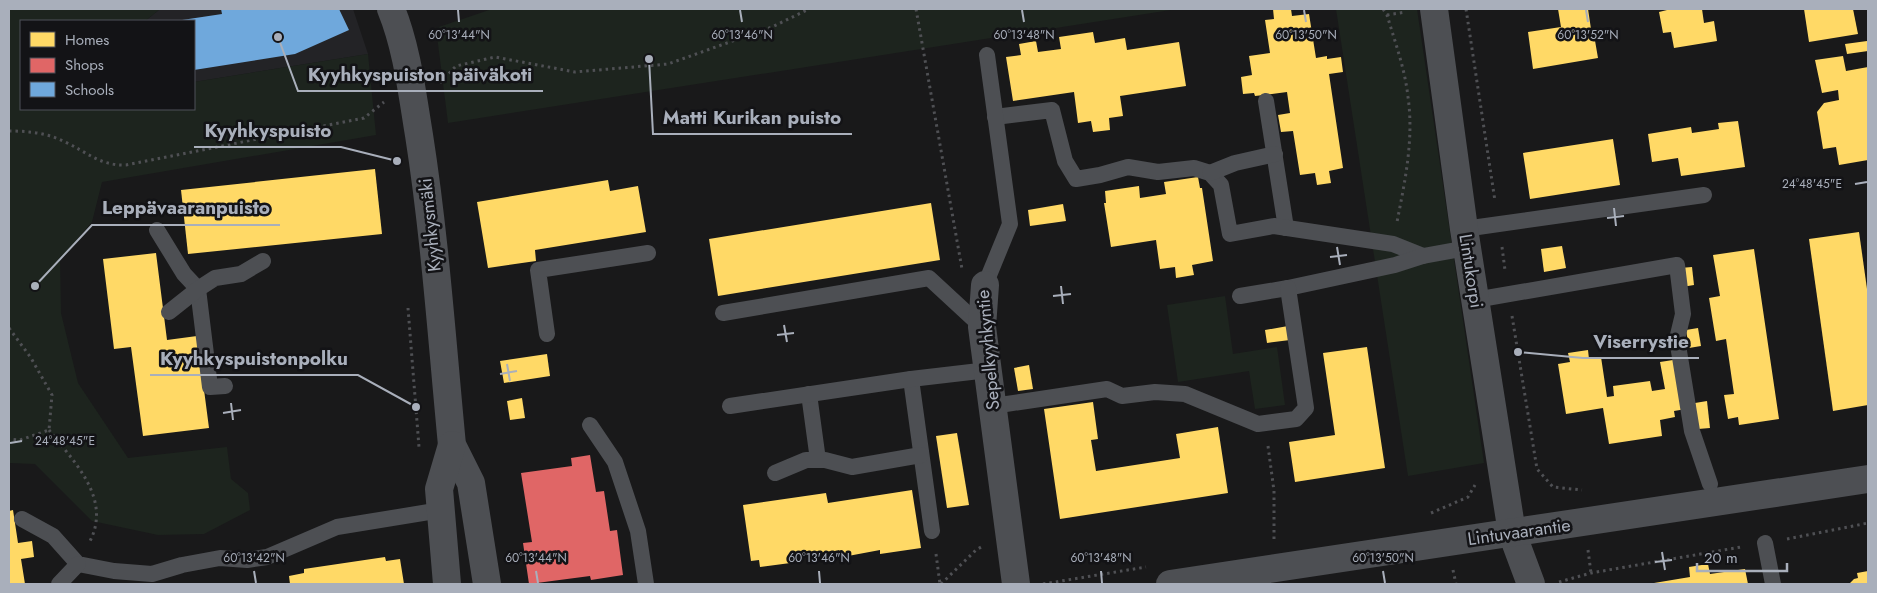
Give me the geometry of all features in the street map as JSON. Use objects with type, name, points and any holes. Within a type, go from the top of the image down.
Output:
[{"type":"street","name":"Kyyhkysmäki","points":[[391,9],[396,21],[405,58],[426,185],[452,445],[471,483],[487,584]]},
{"type":"street","name":"Lintukorpi","points":[[1434,9],[1475,300],[1512,533],[1544,583]]},
{"type":"street","name":"Sepelkyyhkyntie","points":[[985,285],[982,327],[1016,584]]},
{"type":"street","name":"Kyyhkysmäki","points":[[447,584],[439,489],[452,445]]},
{"type":"street","name":"Lintuvaarantie","points":[[1170,584],[1868,478]]},
{"type":"lane","points":[[985,285],[1010,224],[987,55]]},
{"type":"lane","points":[[1266,101],[1286,228]]},
{"type":"lane","points":[[995,117],[1052,110],[1065,161],[1076,179],[1128,167],[1158,172],[1194,168],[1210,173],[1221,185],[1230,234],[1274,226],[1393,244],[1423,256]]},
{"type":"lane","points":[[1210,173],[1235,162],[1275,154]]},
{"type":"lane","points":[[1240,296],[1288,288],[1395,264],[1423,256],[1498,224],[1704,195]]},
{"type":"lane","points":[[156,230],[184,274],[198,289],[210,387],[225,386]]},
{"type":"lane","points":[[547,334],[538,270],[648,253]]},
{"type":"lane","points":[[169,312],[215,278],[242,274],[263,262]]},
{"type":"lane","points":[[1475,300],[1677,265],[1683,314],[1677,339],[1692,431],[1710,484]]},
{"type":"lane","points":[[723,313],[929,278],[982,327]]},
{"type":"lane","points":[[993,406],[1107,389],[1122,396],[1155,392],[1185,394],[1258,424],[1296,419],[1306,408],[1288,288]]},
{"type":"lane","points":[[730,406],[911,379],[988,370]]},
{"type":"lane","points":[[911,379],[932,531]]},
{"type":"lane","points":[[809,394],[818,460]]},
{"type":"lane","points":[[590,425],[615,462],[638,530],[646,584]]},
{"type":"lane","points":[[775,473],[806,460],[825,460],[852,467],[922,455]]},
{"type":"lane","points":[[22,518],[53,536],[78,564],[114,571],[152,574],[182,565],[220,558],[247,560],[267,557],[337,526],[441,510]]},
{"type":"lane","points":[[1765,543],[1773,584]]},
{"type":"lane","points":[[59,584],[78,564]]},
{"type":"path","points":[[436,87],[456,66],[495,57],[575,72],[668,64],[772,26],[809,9]]},
{"type":"path","name":"Sepelkyyhkyntie","points":[[916,9],[961,269],[985,285]]},
{"type":"path","points":[[1383,9],[1387,15],[1400,59],[1408,98],[1410,133],[1407,168],[1393,244]]},
{"type":"path","points":[[1466,9],[1537,469],[1553,487],[1578,490]]},
{"type":"path","points":[[9,131],[43,134],[64,141],[111,165],[126,165],[364,118],[385,101]]},
{"type":"path","points":[[9,328],[31,358],[52,395],[48,430],[91,488],[98,514],[91,538],[78,564]]},
{"type":"path","points":[[1264,424],[1274,491],[1274,548]]},
{"type":"path","points":[[9,439],[20,440],[48,430]]},
{"type":"path","points":[[1544,583],[1566,583],[1591,573],[1868,523]]},
{"type":"path","points":[[941,584],[976,550],[1009,530]]},
{"type":"path","points":[[932,531],[941,584]]},
{"type":"shaded area","points":[[9,9],[160,9],[146,20],[20,20],[20,110],[195,110],[195,82],[368,54],[376,135],[102,182],[92,222],[60,259],[61,313],[78,383],[128,458],[227,447],[231,479],[248,493],[250,510],[204,534],[158,535],[92,521],[35,464],[9,463]]},
{"type":"shaded area","points":[[160,9],[353,9],[368,54],[195,82],[195,20],[146,20]]},
{"type":"shaded area","points":[[492,9],[1177,9],[448,123],[436,28]]},
{"type":"shaded area","points":[[1336,9],[1417,9],[1484,463],[1408,476]]},
{"type":"shaded area","points":[[1225,296],[1233,354],[1277,347],[1285,405],[1255,409],[1249,371],[1178,382],[1167,305]]},
{"type":"building: Homes","points":[[1273,9],[1291,9],[1292,16],[1309,14],[1316,58],[1327,56],[1327,59],[1341,57],[1343,72],[1329,74],[1343,168],[1329,171],[1331,183],[1317,185],[1315,173],[1300,175],[1293,131],[1281,132],[1278,115],[1290,113],[1287,92],[1255,96],[1254,93],[1243,94],[1241,77],[1252,75],[1249,56],[1270,53],[1265,20],[1274,19]]},
{"type":"building: Homes","points":[[1558,9],[1588,9],[1598,58],[1533,69],[1528,32],[1561,27]]},
{"type":"building: Homes","points":[[1667,9],[1702,9],[1704,23],[1714,21],[1717,41],[1674,48],[1671,32],[1663,33],[1659,12]]},
{"type":"building: Homes","points":[[1804,9],[1853,9],[1858,34],[1809,42]]},
{"type":"building: Homes","points":[[1093,32],[1095,43],[1125,38],[1127,50],[1179,42],[1186,86],[1120,96],[1123,116],[1109,118],[1110,130],[1093,132],[1091,121],[1078,123],[1074,92],[1013,101],[1006,57],[1021,55],[1019,44],[1036,41],[1038,52],[1061,49],[1059,37]]},
{"type":"building: Homes","points":[[1867,41],[1868,51],[1847,54],[1845,44]]},
{"type":"building: Homes","points":[[1843,56],[1846,71],[1868,67],[1868,160],[1839,165],[1836,147],[1823,149],[1817,112],[1824,103],[1839,100],[1838,90],[1822,93],[1815,60]]},
{"type":"building: Homes","points":[[1738,121],[1745,167],[1681,176],[1678,158],[1652,162],[1648,134],[1691,127],[1692,133],[1719,129],[1718,123]]},
{"type":"building: Homes","points":[[1613,139],[1620,185],[1530,199],[1523,153]]},
{"type":"building: Homes","points":[[375,169],[382,234],[188,254],[181,190]]},
{"type":"building: Homes","points":[[1198,177],[1200,188],[1202,188],[1213,261],[1192,265],[1194,275],[1176,278],[1175,267],[1160,269],[1156,240],[1111,247],[1104,203],[1106,203],[1105,191],[1139,186],[1140,198],[1166,194],[1164,182]]},
{"type":"building: Homes","points":[[608,180],[610,191],[638,186],[646,232],[535,250],[536,261],[488,268],[477,202]]},
{"type":"building: Homes","points":[[931,203],[940,260],[718,296],[709,239]]},
{"type":"building: Homes","points":[[1063,204],[1066,221],[1030,226],[1028,210]]},
{"type":"building: Homes","points":[[1859,232],[1868,296],[1868,405],[1833,411],[1809,239]]},
{"type":"building: Homes","points":[[1562,246],[1566,268],[1544,272],[1541,249]]},
{"type":"building: Homes","points":[[1754,249],[1779,419],[1739,425],[1738,417],[1728,419],[1724,395],[1734,394],[1726,339],[1716,341],[1709,298],[1720,296],[1713,255]]},
{"type":"building: Homes","points":[[156,253],[167,340],[197,336],[209,428],[143,436],[131,347],[114,349],[103,259]]},
{"type":"building: Homes","points":[[1692,267],[1694,285],[1682,287],[1680,268]]},
{"type":"building: Homes","points":[[1288,326],[1290,340],[1267,343],[1265,330]]},
{"type":"building: Homes","points":[[1698,328],[1701,346],[1689,348],[1686,330]]},
{"type":"building: Homes","points":[[1367,347],[1385,468],[1295,482],[1289,442],[1335,435],[1323,353]]},
{"type":"building: Homes","points":[[1588,350],[1589,359],[1601,357],[1607,397],[1614,396],[1613,386],[1650,381],[1652,391],[1665,389],[1660,362],[1673,360],[1686,409],[1674,411],[1675,417],[1660,420],[1662,436],[1609,444],[1603,408],[1566,414],[1558,364],[1570,362],[1568,353]]},
{"type":"building: Homes","points":[[547,354],[550,376],[504,383],[500,361]]},
{"type":"building: Homes","points":[[1029,365],[1033,389],[1018,391],[1014,368]]},
{"type":"building: Homes","points":[[522,398],[525,418],[510,420],[507,401]]},
{"type":"building: Homes","points":[[1707,401],[1710,428],[1698,429],[1695,403]]},
{"type":"building: Homes","points":[[1093,402],[1098,439],[1091,440],[1096,471],[1180,458],[1176,434],[1218,427],[1228,493],[1060,519],[1044,409]]},
{"type":"building: Homes","points":[[957,433],[969,505],[947,508],[936,436]]},
{"type":"building: Homes","points":[[912,490],[921,548],[880,554],[880,550],[832,559],[831,551],[806,555],[806,552],[797,553],[798,562],[760,567],[759,560],[751,561],[743,505],[826,493],[828,503]]},
{"type":"building: Homes","points":[[13,510],[18,543],[32,541],[34,557],[21,559],[25,584],[9,584],[9,511]]},
{"type":"building: Homes","points":[[385,557],[386,561],[400,559],[404,584],[290,584],[289,576],[304,573],[304,569]]},
{"type":"building: Homes","points":[[1708,564],[1710,574],[1745,569],[1748,584],[1648,584],[1690,577],[1689,567]]},
{"type":"building: Homes","points":[[1868,571],[1868,584],[1849,584],[1858,578],[1857,573]]},
{"type":"building: Shops","points":[[590,455],[596,492],[604,491],[610,531],[617,530],[623,575],[591,580],[590,576],[529,584],[523,543],[532,542],[521,473],[572,466],[571,458]]},
{"type":"building: Schools","points":[[221,9],[339,9],[349,30],[295,54],[195,70],[195,20],[182,20],[222,14]]},
{"type":"place","name":"Kyyhkyspuiston päiväkoti","points":[[278,37]]},
{"type":"place","name":"Matti Kurikan puisto","points":[[649,59]]},
{"type":"place","name":"Kyyhkyspuisto","points":[[397,161]]},
{"type":"place","name":"Leppävaaranpuisto","points":[[35,286]]},
{"type":"place","name":"Viserrystie","points":[[1518,352]]},
{"type":"place","name":"Kyyhkyspuistonpolku","points":[[416,407]]}]
